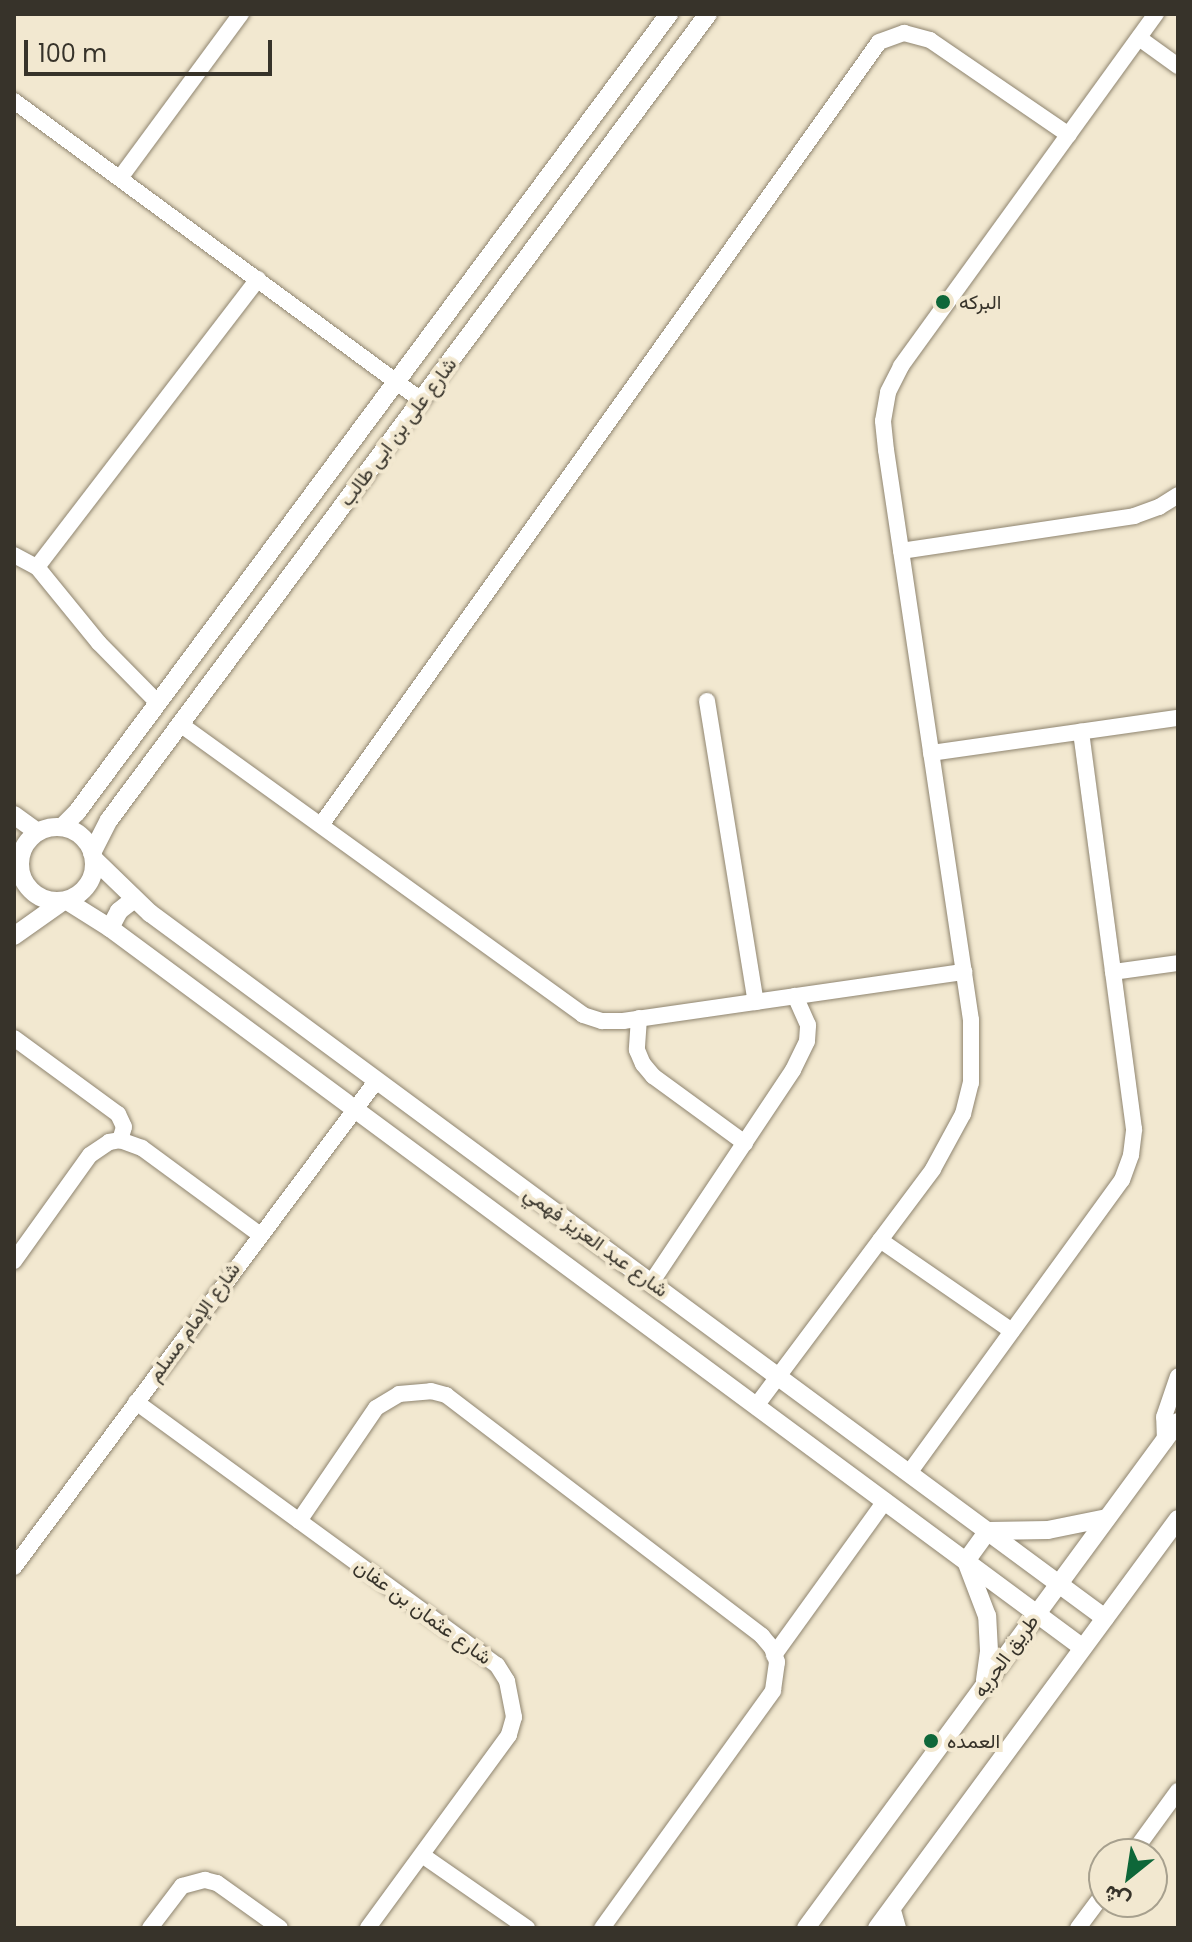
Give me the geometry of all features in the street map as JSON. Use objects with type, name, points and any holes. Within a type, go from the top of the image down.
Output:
[{"type":"street","points":[[120,178],[241,14]]},
{"type":"street","name":"شارع على بن ابى طالب","points":[[62,827],[93,791],[669,14]]},
{"type":"street","name":"شارع على بن ابى طالب","points":[[93,856],[118,808],[708,14]]},
{"type":"street","points":[[756,1406],[950,1142],[963,1114],[973,1051],[883,421],[888,392],[901,366],[1156,14]]},
{"type":"street","points":[[321,825],[879,42],[904,33],[930,40],[1069,135]]},
{"type":"street","points":[[1139,38],[1178,66]]},
{"type":"street","points":[[14,101],[421,400]]},
{"type":"street","points":[[37,567],[258,279]]},
{"type":"street","points":[[901,551],[1134,516],[1159,507],[1178,495]]},
{"type":"street","points":[[14,555],[37,567],[99,643],[158,703]]},
{"type":"street","points":[[707,701],[756,1002]]},
{"type":"street","points":[[931,753],[1178,718]]},
{"type":"street","points":[[180,724],[583,1015],[602,1021],[639,1018],[964,972]]},
{"type":"street","points":[[909,1473],[1122,1180],[1131,1155],[1134,1129],[1081,732]]},
{"type":"street","points":[[93,791],[102,804],[118,808]]},
{"type":"street","points":[[14,815],[37,832]]},
{"type":"street","points":[[14,936],[88,885],[93,856],[84,838],[62,827],[37,832],[26,843],[17,867],[35,895],[64,901]]},
{"type":"street","name":"شارع عبد العزيز فهمي","points":[[93,856],[133,900],[1105,1618]]},
{"type":"street","points":[[110,928],[119,911],[133,900]]},
{"type":"street","name":"شارع عبد العزيز فهمي","points":[[64,901],[110,928],[1083,1648]]},
{"type":"street","points":[[1113,972],[1178,963]]},
{"type":"street","points":[[651,1283],[793,1070],[807,1041],[804,1010],[795,996]]},
{"type":"street","points":[[639,1018],[637,1050],[653,1076],[745,1143]]},
{"type":"street","points":[[14,1038],[118,1114],[124,1127],[120,1140]]},
{"type":"street","name":"شارع الإمام مسلم","points":[[14,1567],[259,1234],[377,1080]]},
{"type":"street","points":[[14,1261],[90,1155],[99,1147],[120,1140],[142,1148],[259,1234]]},
{"type":"street","points":[[880,1240],[1012,1331]]},
{"type":"street","points":[[1165,1441],[1164,1417],[1178,1376]]},
{"type":"street","points":[[299,1521],[376,1408],[399,1394],[431,1391],[446,1395],[762,1636],[774,1655],[777,1677],[773,1691],[602,1928]]},
{"type":"street","name":"شارع عثمان بن عفان","points":[[136,1402],[497,1665],[507,1681],[514,1717],[509,1735],[368,1928]]},
{"type":"street","name":"طريق الحريه","points":[[806,1928],[1178,1422]]},
{"type":"street","points":[[774,1655],[885,1501]]},
{"type":"street","points":[[984,1686],[989,1651],[987,1616],[966,1561],[988,1531],[1048,1530],[1107,1518]]},
{"type":"street","points":[[877,1928],[1178,1519]]},
{"type":"street","points":[[1144,1838],[1178,1791]]},
{"type":"street","points":[[422,1855],[527,1928]]},
{"type":"street","points":[[150,1928],[182,1886],[205,1880],[217,1883],[280,1928]]},
{"type":"street","points":[[892,1907],[898,1928]]},
{"type":"place","name":"البركه","points":[[943,302]]},
{"type":"place","name":"العمده","points":[[931,1741]]}]
